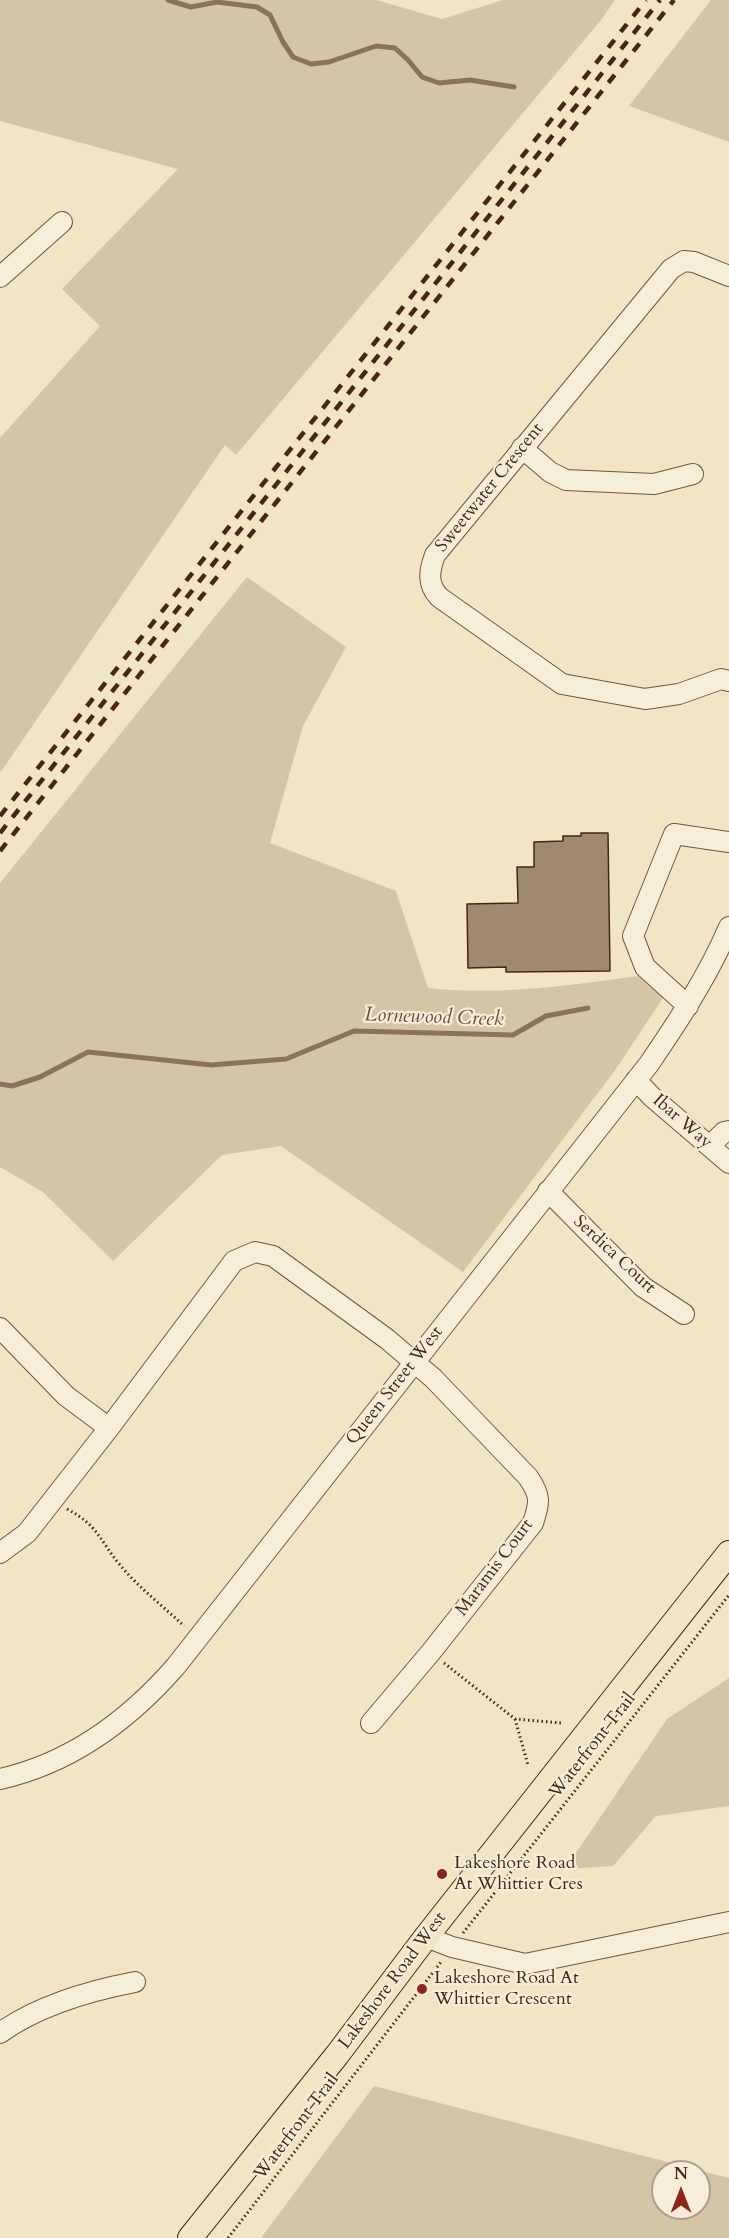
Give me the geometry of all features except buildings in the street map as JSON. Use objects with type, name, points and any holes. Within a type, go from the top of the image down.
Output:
[{"type":"main road","name":"Lakeshore Road West","points":[[190,2238],[337,2055],[426,1937],[729,1553]]},
{"type":"street","points":[[0,277],[62,222]]},
{"type":"street","name":"Sweetwater Crescent","points":[[729,276],[694,262],[684,261],[670,269],[435,555],[430,571],[432,589],[439,597],[562,684],[645,699],[679,694],[721,679],[729,681]]},
{"type":"street","points":[[522,448],[550,472],[566,480],[654,484],[693,474]]},
{"type":"street","points":[[688,1006],[645,967],[633,936],[674,834],[729,842]]},
{"type":"street","name":"Queen Street West","points":[[0,1779],[44,1765],[103,1733],[146,1698],[197,1639],[636,1080],[688,1006],[729,927]]},
{"type":"street","name":"Ibar Way","points":[[636,1080],[652,1097],[729,1163]]},
{"type":"street","points":[[710,1146],[724,1132],[729,1131]]},
{"type":"street","name":"Serdica Court","points":[[548,1191],[643,1287],[684,1314]]},
{"type":"street","points":[[0,1553],[27,1533],[52,1502],[234,1261],[255,1252],[273,1256],[387,1339],[414,1362]]},
{"type":"street","points":[[0,1328],[66,1396],[109,1428]]},
{"type":"street","name":"Maramis Court","points":[[371,1723],[431,1652],[533,1523],[538,1508],[538,1493],[528,1477],[433,1378],[414,1362]]},
{"type":"street","points":[[426,1937],[452,1947],[525,1964],[729,1922]]},
{"type":"street","points":[[0,2034],[11,2025],[71,1998],[135,1982]]},
{"type":"path","points":[[52,1502],[82,1517],[104,1540],[120,1565],[197,1639]]},
{"type":"path","name":"Waterfront Trail","points":[[477,1914],[729,1595]]},
{"type":"path","points":[[431,1652],[515,1719],[561,1723]]},
{"type":"path","points":[[515,1719],[528,1765]]},
{"type":"path","name":"Waterfront Trail","points":[[228,2238],[431,1974]]},
{"type":"shaded area","points":[[0,0],[376,0],[442,19],[503,0],[615,0],[601,20],[236,455],[225,445],[0,773],[0,438],[100,326],[62,289],[178,169],[0,121]]},
{"type":"shaded area","points":[[711,0],[729,0],[729,142],[629,106]]},
{"type":"shaded area","points":[[247,577],[346,647],[303,726],[270,843],[396,891],[428,988],[507,990],[639,976],[663,998],[616,1069],[463,1272],[281,1146],[222,1155],[113,1261],[43,1192],[0,1167],[0,883]]},
{"type":"shaded area","points":[[729,1678],[729,1806],[656,1816],[613,1866],[565,1869],[667,1719]]},
{"type":"shaded area","points":[[374,2086],[660,2160],[651,2160],[651,2220],[711,2220],[711,2173],[729,2178],[729,2238],[261,2238]]},
{"type":"waterway","points":[[168,0],[191,7],[217,2],[257,7],[270,15],[293,57],[311,64],[329,62],[376,46],[395,48],[422,77],[439,83],[470,80],[514,87]]},
{"type":"waterway","name":"Lornewood Creek","points":[[0,1084],[12,1086],[40,1077],[88,1052],[211,1065],[286,1059],[354,1031],[513,1035],[546,1016],[588,1008]]},
{"type":"railway","points":[[0,816],[646,0]]},
{"type":"railway","points":[[0,833],[660,0]]},
{"type":"railway","points":[[0,851],[674,0]]},
{"type":"place","name":"Lakeshore Road At Whittier Cres","points":[[442,1874]]},
{"type":"place","name":"Lakeshore Road At Whittier Crescent","points":[[422,1989]]}]
